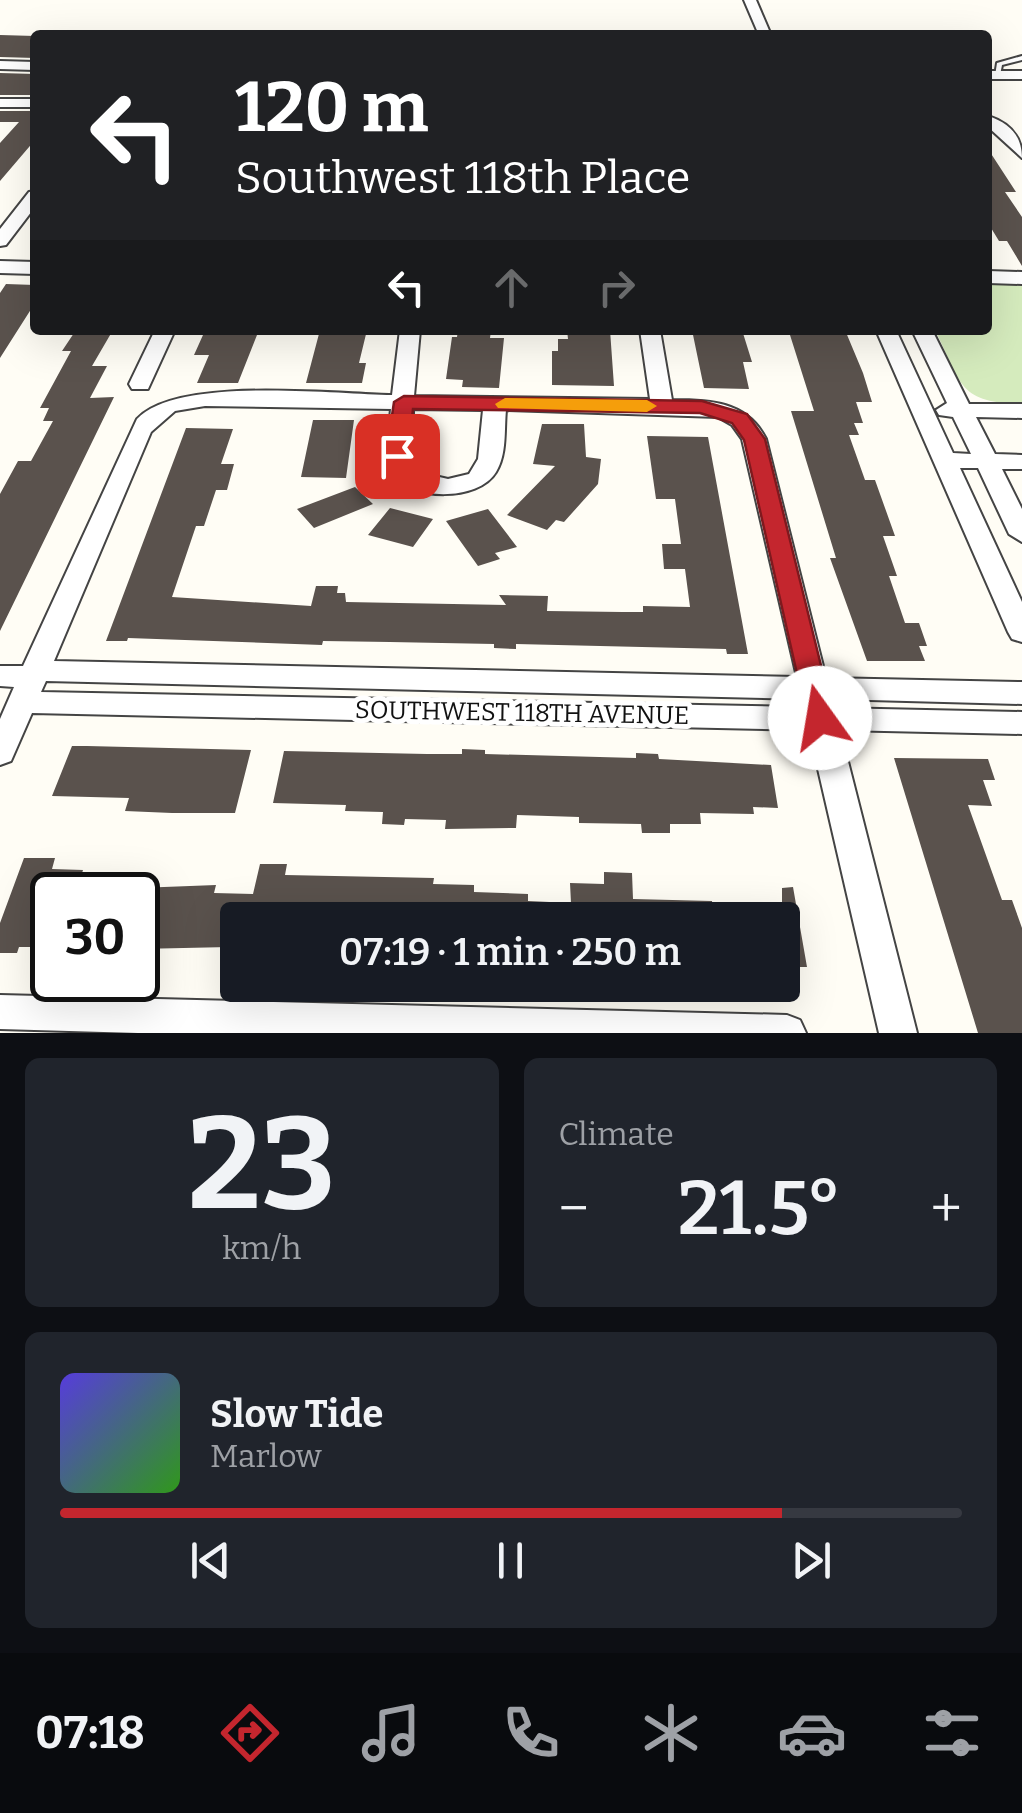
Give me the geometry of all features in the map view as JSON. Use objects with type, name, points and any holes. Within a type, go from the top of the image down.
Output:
[{"type":"street","points":[[750,0],[763,30]]},
{"type":"street","points":[[0,65],[30,66]]},
{"type":"street","points":[[992,75],[1022,75]]},
{"type":"street","points":[[0,102],[30,103]]},
{"type":"street","points":[[992,123],[1002,128],[1022,154]]},
{"type":"street","points":[[0,241],[30,202]]},
{"type":"street","points":[[0,256],[30,256]]},
{"type":"street","points":[[992,267],[1022,268]]},
{"type":"street","points":[[0,268],[30,268]]},
{"type":"street","points":[[992,277],[1022,278]]},
{"type":"street","points":[[140,384],[162,335]]},
{"type":"street","points":[[410,335],[398,470],[415,481],[451,486],[468,484],[485,475],[495,404]]},
{"type":"street","points":[[651,335],[662,406]]},
{"type":"street","points":[[888,335],[1022,632]]},
{"type":"street","points":[[924,335],[1022,534]]},
{"type":"street","points":[[0,754],[140,432],[158,410],[197,399],[714,408],[739,419],[754,439],[898,1033]]},
{"type":"street","points":[[921,410],[1022,412]]},
{"type":"street","points":[[942,460],[1022,462]]},
{"type":"street","points":[[0,676],[30,683]]},
{"type":"street","name":"SOUTHWEST 118TH AVENUE","points":[[30,683],[813,688],[1022,694]]},
{"type":"street","name":"SOUTHWEST 118TH AVENUE","points":[[30,683],[1022,724]]},
{"type":"street","points":[[0,1012],[316,1026],[787,1033]]},
{"type":"lane","points":[[992,75],[1000,64],[1022,58]]},
{"type":"green space","points":[[992,280],[1022,280],[1022,404],[1001,403],[973,394],[957,376],[937,335],[992,335]]},
{"type":"building","points":[[0,35],[30,36],[30,58],[0,57]]},
{"type":"building","points":[[0,73],[30,74],[30,95],[0,95]]},
{"type":"building","points":[[0,111],[30,111],[30,146],[0,181],[0,143],[19,122],[0,122]]},
{"type":"building","points":[[992,155],[1016,192],[1005,192],[1022,217],[1022,266],[1007,241],[999,241],[992,230]]},
{"type":"building","points":[[6,284],[30,285],[30,311],[0,358],[0,293]]},
{"type":"building","points":[[73,335],[110,335],[92,366],[107,366],[90,398],[114,397],[0,631],[0,494],[18,461],[31,461],[53,421],[43,421],[49,408],[40,408],[71,351],[62,351]]},
{"type":"building","points":[[203,335],[257,335],[238,383],[197,383],[209,355],[194,355]]},
{"type":"building","points":[[319,335],[366,335],[359,363],[366,363],[362,383],[306,383]]},
{"type":"building","points":[[568,335],[610,335],[614,386],[552,385],[552,351],[558,351],[558,339],[568,339]]},
{"type":"building","points":[[693,335],[744,335],[752,362],[743,362],[749,389],[704,388]]},
{"type":"building","points":[[790,335],[847,335],[863,373],[872,402],[856,402],[863,423],[854,423],[859,435],[849,435],[865,480],[875,480],[895,536],[883,536],[897,576],[889,576],[905,623],[919,623],[927,646],[919,646],[925,661],[867,661],[830,558],[836,558],[791,411],[814,411]]},
{"type":"building","points":[[452,337],[504,338],[499,388],[462,387],[463,380],[446,379]]},
{"type":"building","points":[[313,420],[354,420],[346,478],[301,477]]},
{"type":"building","points":[[542,424],[584,424],[586,457],[601,459],[598,484],[564,522],[556,520],[547,530],[507,515],[555,466],[533,464]]},
{"type":"building","points":[[186,428],[233,429],[221,464],[234,464],[227,490],[216,490],[204,526],[196,526],[172,597],[311,606],[316,586],[338,586],[337,593],[345,593],[346,602],[506,605],[499,595],[548,596],[547,611],[643,612],[643,606],[690,607],[685,569],[664,569],[662,544],[681,544],[675,499],[656,499],[647,436],[708,437],[748,654],[727,654],[726,649],[516,644],[516,649],[494,648],[494,644],[323,641],[322,645],[128,638],[106,641]]},
{"type":"building","points":[[355,487],[373,504],[314,528],[297,509]]},
{"type":"building","points":[[390,508],[433,519],[413,547],[368,535]]},
{"type":"building","points":[[488,509],[517,547],[495,553],[500,559],[478,566],[446,521]]},
{"type":"building","points":[[72,746],[251,750],[235,813],[172,813],[125,811],[129,798],[52,796]]},
{"type":"building","points":[[462,749],[485,750],[485,754],[636,758],[636,753],[658,754],[659,759],[771,765],[778,808],[753,807],[754,814],[700,813],[701,824],[670,824],[670,833],[642,833],[641,824],[579,823],[579,817],[517,815],[516,828],[445,829],[446,820],[405,819],[404,825],[382,824],[383,812],[345,811],[346,805],[273,803],[284,751],[462,754]]},
{"type":"building","points":[[894,758],[988,759],[995,780],[983,780],[992,806],[968,805],[1002,900],[1012,900],[1022,928],[1022,1033],[978,1033]]},
{"type":"building","points":[[24,858],[55,858],[52,869],[83,870],[30,872],[30,947],[19,947],[17,953],[0,953],[0,923]]},
{"type":"building","points":[[260,864],[287,864],[285,875],[434,878],[433,884],[474,885],[474,892],[528,894],[528,901],[550,902],[220,902],[220,947],[160,949],[160,887],[216,885],[214,893],[253,894]]},
{"type":"building","points":[[604,872],[632,873],[633,899],[712,901],[571,902],[570,883],[604,884]]},
{"type":"building","points":[[793,887],[796,902],[782,902],[782,888]]},
{"type":"building","points":[[800,927],[807,967],[800,967]]},
{"type":"slow traffic","points":[[505,404],[647,406]]},
{"type":"route","points":[[397,456],[404,402],[702,407],[722,410],[739,419],[754,439],[820,718]]}]
